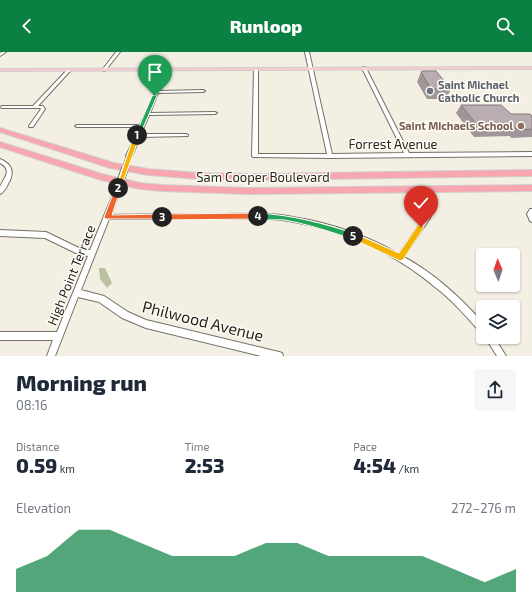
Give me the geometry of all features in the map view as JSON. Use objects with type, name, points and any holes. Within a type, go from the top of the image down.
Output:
[{"type":"highway","name":"Sam Cooper Boulevard","points":[[0,130],[113,166],[148,172],[199,176],[253,177],[532,172]]},
{"type":"highway","name":"Sam Cooper Boulevard","points":[[0,144],[101,177],[140,186],[162,188],[247,191],[532,188]]},
{"type":"main road","points":[[0,70],[532,68]]},
{"type":"street","points":[[0,55],[4,52]]},
{"type":"street","points":[[104,70],[118,52]]},
{"type":"street","points":[[307,52],[312,68],[330,156]]},
{"type":"street","points":[[364,68],[407,155]]},
{"type":"street","name":"Forrest Avenue","points":[[256,69],[255,156],[532,154]]},
{"type":"street","points":[[34,107],[69,70]]},
{"type":"street","name":"High Point Terrace","points":[[51,356],[108,217],[136,136],[167,70]]},
{"type":"street","points":[[156,92],[203,91]]},
{"type":"street","points":[[2,107],[41,107],[44,110],[31,126]]},
{"type":"street","points":[[147,114],[215,113]]},
{"type":"street","points":[[77,126],[141,126]]},
{"type":"street","points":[[136,136],[186,135]]},
{"type":"street","points":[[0,161],[8,166],[10,171],[8,180],[0,192]]},
{"type":"street","points":[[532,211],[530,214],[532,219]]},
{"type":"street","points":[[400,258],[428,216]]},
{"type":"street","points":[[108,217],[283,217],[308,222],[339,231],[400,258],[450,294],[476,322]]},
{"type":"street","points":[[0,233],[33,233],[46,235],[80,252],[93,253]]},
{"type":"street","name":"Philwood Avenue","points":[[77,293],[101,299],[125,315],[146,324],[279,356]]},
{"type":"street","points":[[0,336],[59,336]]},
{"type":"street","points":[[494,344],[502,356]]},
{"type":"green space","points":[[99,268],[105,268],[112,283],[107,288],[100,279]]},
{"type":"building","points":[[436,71],[451,89],[431,89],[421,72]]},
{"type":"building","points":[[461,105],[501,105],[511,114],[530,114],[532,116],[532,129],[480,129]]},
{"type":"place","name":"Saint Michael Catholic Church","points":[[430,91]]},
{"type":"place","name":"Saint Michaels School","points":[[521,126]]},
{"type":"route","points":[[155,96],[136,136],[108,217],[283,217],[318,224],[339,231],[368,242],[400,258],[421,227]]}]
